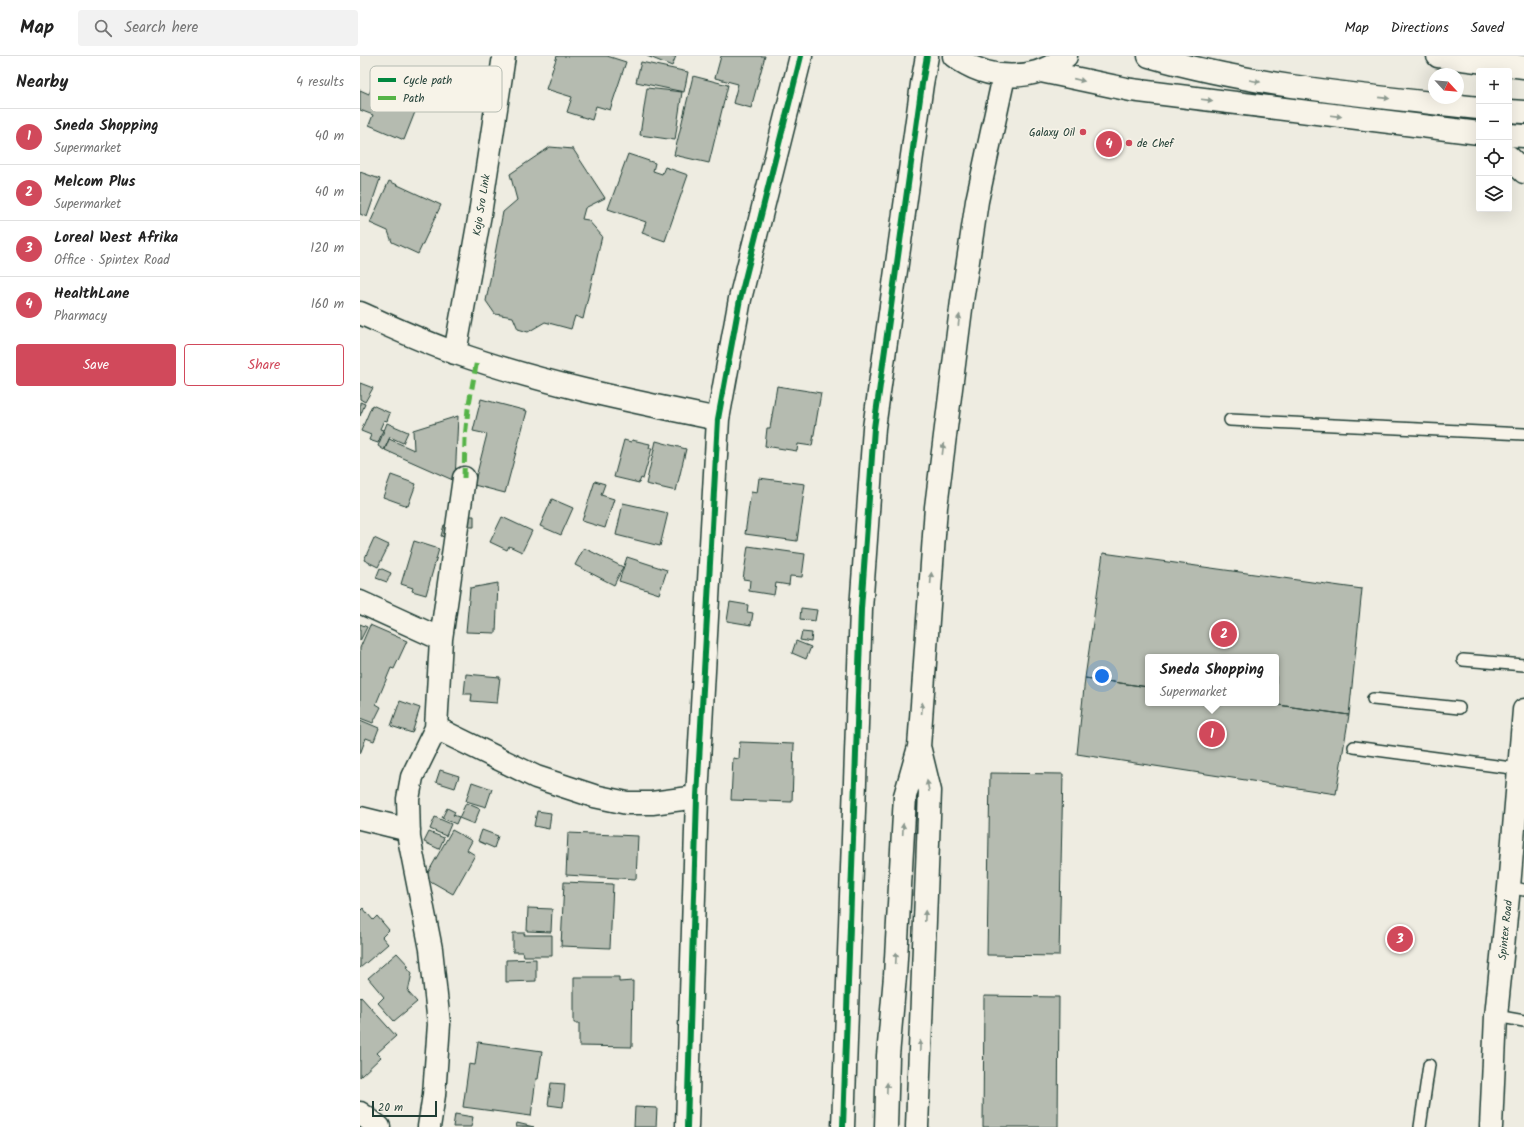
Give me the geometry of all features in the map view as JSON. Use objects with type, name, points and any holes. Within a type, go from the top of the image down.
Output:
[{"type":"street","name":"Kojo Sro Link","points":[[502,69],[504,56]]},
{"type":"street","points":[[688,1127],[697,797],[718,419],[740,299],[801,56]]},
{"type":"street","points":[[843,1127],[861,609],[874,428],[927,56]]},
{"type":"street","points":[[954,56],[970,66],[986,73],[1004,76],[1017,76],[1041,71],[1060,61],[1066,56]]},
{"type":"street","points":[[1149,56],[1254,81],[1355,95],[1476,108]]},
{"type":"street","points":[[1438,56],[1524,66]]},
{"type":"street","points":[[1041,71],[1131,90],[1474,135]]},
{"type":"street","points":[[886,1127],[888,1056],[895,976],[905,796],[919,747],[936,507],[961,308],[977,201],[1004,76]]},
{"type":"street","points":[[1512,111],[1524,112]]},
{"type":"street","name":"Kojo Sro Link","points":[[455,353],[481,206],[495,112]]},
{"type":"street","points":[[1512,135],[1524,136]]},
{"type":"street","points":[[1512,160],[1524,172]]},
{"type":"street","points":[[360,313],[455,353],[530,376],[602,395],[718,419]]},
{"type":"street","points":[[429,1127],[434,1095],[439,1024],[431,948],[408,838],[408,799],[412,777],[436,728],[441,639],[464,478]]},
{"type":"street","points":[[360,602],[441,639]]},
{"type":"street","name":"Spintex Road","points":[[1490,1127],[1496,1016],[1517,889],[1519,769],[1524,710]]},
{"type":"street","points":[[436,728],[536,777],[594,796],[627,803],[652,803],[697,797]]},
{"type":"street","points":[[917,1127],[930,791],[919,747]]},
{"type":"street","points":[[360,818],[409,830]]},
{"type":"street","points":[[360,1113],[379,1127]]},
{"type":"lane","points":[[1230,420],[1524,434]]},
{"type":"lane","points":[[1463,660],[1524,665]]},
{"type":"lane","points":[[1373,699],[1458,708]]},
{"type":"lane","points":[[1354,747],[1519,769]]},
{"type":"lane","points":[[1496,1016],[1524,1020]]},
{"type":"lane","points":[[1420,1127],[1429,1065]]},
{"type":"building","points":[[557,56],[607,56],[626,62],[610,110],[596,106],[592,120],[567,112],[572,97],[546,89]]},
{"type":"building","points":[[647,56],[676,56],[672,66]]},
{"type":"building","points":[[721,56],[765,56],[751,108],[733,103],[738,84],[715,78]]},
{"type":"building","points":[[641,62],[688,72],[684,92],[636,82]]},
{"type":"building","points":[[693,76],[728,85],[709,163],[674,155]]},
{"type":"building","points":[[647,88],[682,92],[675,140],[640,135]]},
{"type":"building","points":[[360,90],[369,94],[370,92],[370,112],[415,112],[404,140],[369,125],[373,115],[360,110]]},
{"type":"building","points":[[550,147],[573,149],[605,198],[585,208],[582,219],[588,220],[602,236],[583,319],[575,316],[571,329],[545,322],[528,332],[518,329],[513,317],[495,314],[486,301],[503,212],[517,200],[510,174]]},
{"type":"building","points":[[628,154],[655,163],[653,171],[662,174],[665,167],[688,175],[665,241],[642,233],[646,222],[608,209]]},
{"type":"building","points":[[360,172],[380,179],[367,217],[360,214]]},
{"type":"building","points":[[389,181],[441,205],[418,254],[392,242],[388,231],[370,223]]},
{"type":"building","points":[[360,383],[373,388],[365,402],[360,399]]},
{"type":"building","points":[[777,386],[821,393],[812,446],[798,444],[797,451],[765,446],[767,428],[770,428]]},
{"type":"building","points":[[481,399],[527,411],[505,493],[474,485],[487,434],[473,431]]},
{"type":"building","points":[[360,402],[365,404],[360,416]]},
{"type":"building","points":[[372,405],[390,413],[387,421],[384,420],[380,429],[383,430],[378,443],[369,440],[371,435],[361,431]]},
{"type":"building","points":[[458,416],[455,481],[385,450],[389,439],[414,450],[413,430]]},
{"type":"building","points":[[387,423],[408,432],[403,443],[390,437],[384,450],[378,446]]},
{"type":"building","points":[[624,440],[631,442],[632,440],[650,444],[649,448],[652,448],[643,479],[641,478],[639,483],[614,477]]},
{"type":"building","points":[[656,441],[686,449],[676,491],[646,484]]},
{"type":"building","points":[[391,475],[416,484],[408,506],[383,497]]},
{"type":"building","points":[[759,478],[805,484],[797,541],[745,534],[751,492],[757,493]]},
{"type":"building","points":[[595,481],[605,484],[601,495],[614,499],[605,528],[582,521]]},
{"type":"building","points":[[552,499],[573,508],[561,535],[540,526]]},
{"type":"building","points":[[623,503],[668,513],[660,546],[616,535]]},
{"type":"building","points":[[460,516],[474,516],[474,527],[460,527]]},
{"type":"building","points":[[502,517],[532,531],[522,552],[509,546],[507,550],[490,542]]},
{"type":"building","points":[[444,525],[455,527],[452,539],[441,536]]},
{"type":"building","points":[[374,538],[389,545],[378,567],[364,560]]},
{"type":"building","points":[[414,541],[439,549],[426,595],[412,591],[413,588],[401,584]]},
{"type":"building","points":[[748,546],[805,554],[802,577],[790,576],[789,585],[776,583],[774,595],[749,591],[750,580],[743,579]]},
{"type":"building","points":[[584,548],[623,567],[614,585],[575,565]]},
{"type":"building","points":[[1103,553],[1362,589],[1349,715],[1279,705],[1279,654],[1145,654],[1145,687],[1085,678]]},
{"type":"building","points":[[627,557],[667,570],[659,594],[619,581]]},
{"type":"building","points":[[380,568],[391,573],[387,582],[376,578]]},
{"type":"building","points":[[498,583],[496,633],[466,632],[470,588]]},
{"type":"building","points":[[730,602],[748,605],[747,612],[753,613],[751,625],[727,621]]},
{"type":"building","points":[[801,608],[817,610],[815,621],[800,619]]},
{"type":"building","points":[[360,624],[367,627],[360,641]]},
{"type":"building","points":[[370,625],[407,641],[394,669],[391,668],[376,704],[381,707],[373,723],[360,718],[360,648]]},
{"type":"building","points":[[802,632],[812,633],[811,642],[800,640]]},
{"type":"building","points":[[796,641],[811,647],[806,659],[792,653]]},
{"type":"building","points":[[466,674],[500,677],[497,703],[471,701],[472,694],[464,694]]},
{"type":"building","points":[[1085,678],[1145,687],[1145,706],[1279,705],[1349,715],[1336,794],[1077,754]]},
{"type":"building","points":[[400,701],[420,708],[412,733],[391,726]]},
{"type":"building","points":[[360,720],[379,728],[374,741],[366,738],[360,754]]},
{"type":"building","points":[[740,742],[794,744],[792,802],[731,800],[733,758],[739,759]]},
{"type":"building","points":[[440,770],[459,776],[455,788],[436,782]]},
{"type":"building","points":[[990,773],[1063,774],[1059,956],[987,955]]},
{"type":"building","points":[[472,782],[492,789],[486,807],[466,801]]},
{"type":"building","points":[[466,803],[480,809],[474,824],[459,818]]},
{"type":"building","points":[[447,808],[455,812],[453,815],[459,817],[456,824],[442,818]]},
{"type":"building","points":[[537,811],[551,813],[549,829],[534,826]]},
{"type":"building","points":[[435,817],[451,824],[446,836],[430,829]]},
{"type":"building","points":[[452,830],[472,841],[467,850],[475,855],[453,894],[425,878]]},
{"type":"building","points":[[482,830],[498,836],[494,848],[478,841]]},
{"type":"building","points":[[429,832],[444,838],[439,849],[424,842]]},
{"type":"building","points":[[568,833],[638,836],[636,879],[566,875]]},
{"type":"building","points":[[564,882],[613,884],[610,948],[561,946]]},
{"type":"building","points":[[363,908],[373,920],[377,916],[389,930],[382,937],[388,944],[360,968],[360,911]]},
{"type":"building","points":[[528,908],[552,909],[551,932],[527,931]]},
{"type":"building","points":[[513,933],[525,933],[524,935],[552,935],[552,956],[524,956],[523,952],[513,952]]},
{"type":"building","points":[[397,953],[409,966],[407,967],[412,973],[408,992],[417,1002],[394,1021],[378,1003],[384,997],[368,978]]},
{"type":"building","points":[[536,959],[536,981],[506,982],[506,960]]},
{"type":"building","points":[[574,977],[619,977],[619,982],[633,981],[632,1047],[579,1046],[579,1023],[574,1023]]},
{"type":"building","points":[[984,996],[1059,997],[1058,1127],[983,1127]]},
{"type":"building","points":[[361,997],[396,1036],[377,1053],[381,1057],[360,1077],[360,998]]},
{"type":"building","points":[[478,1042],[542,1051],[538,1079],[536,1079],[531,1116],[463,1107],[469,1064],[475,1065]]},
{"type":"building","points":[[551,1083],[565,1084],[563,1107],[548,1105]]},
{"type":"building","points":[[635,1107],[657,1108],[656,1127],[634,1127]]},
{"type":"building","points":[[455,1114],[473,1117],[471,1127],[453,1127]]},
{"type":"building","points":[[517,1123],[534,1127],[516,1127]]},
{"type":"marked path","points":[[464,478],[465,438],[468,409],[477,360]]},
{"type":"cycle path","points":[[687,1127],[697,797],[718,419],[740,299],[801,56]]},
{"type":"cycle path","points":[[843,1127],[861,609],[874,428],[927,56]]},
{"type":"place","name":"Galaxy Oil","points":[[1083,132]]},
{"type":"place","name":"de Chef","points":[[1129,143]]},
{"type":"place","name":"HealthLane","points":[[1109,144]]},
{"type":"place","name":"Melcom Plus","points":[[1224,634]]},
{"type":"place","name":"Sneda Shopping","points":[[1212,734]]},
{"type":"place","name":"Loreal West Afrika","points":[[1400,939]]}]
